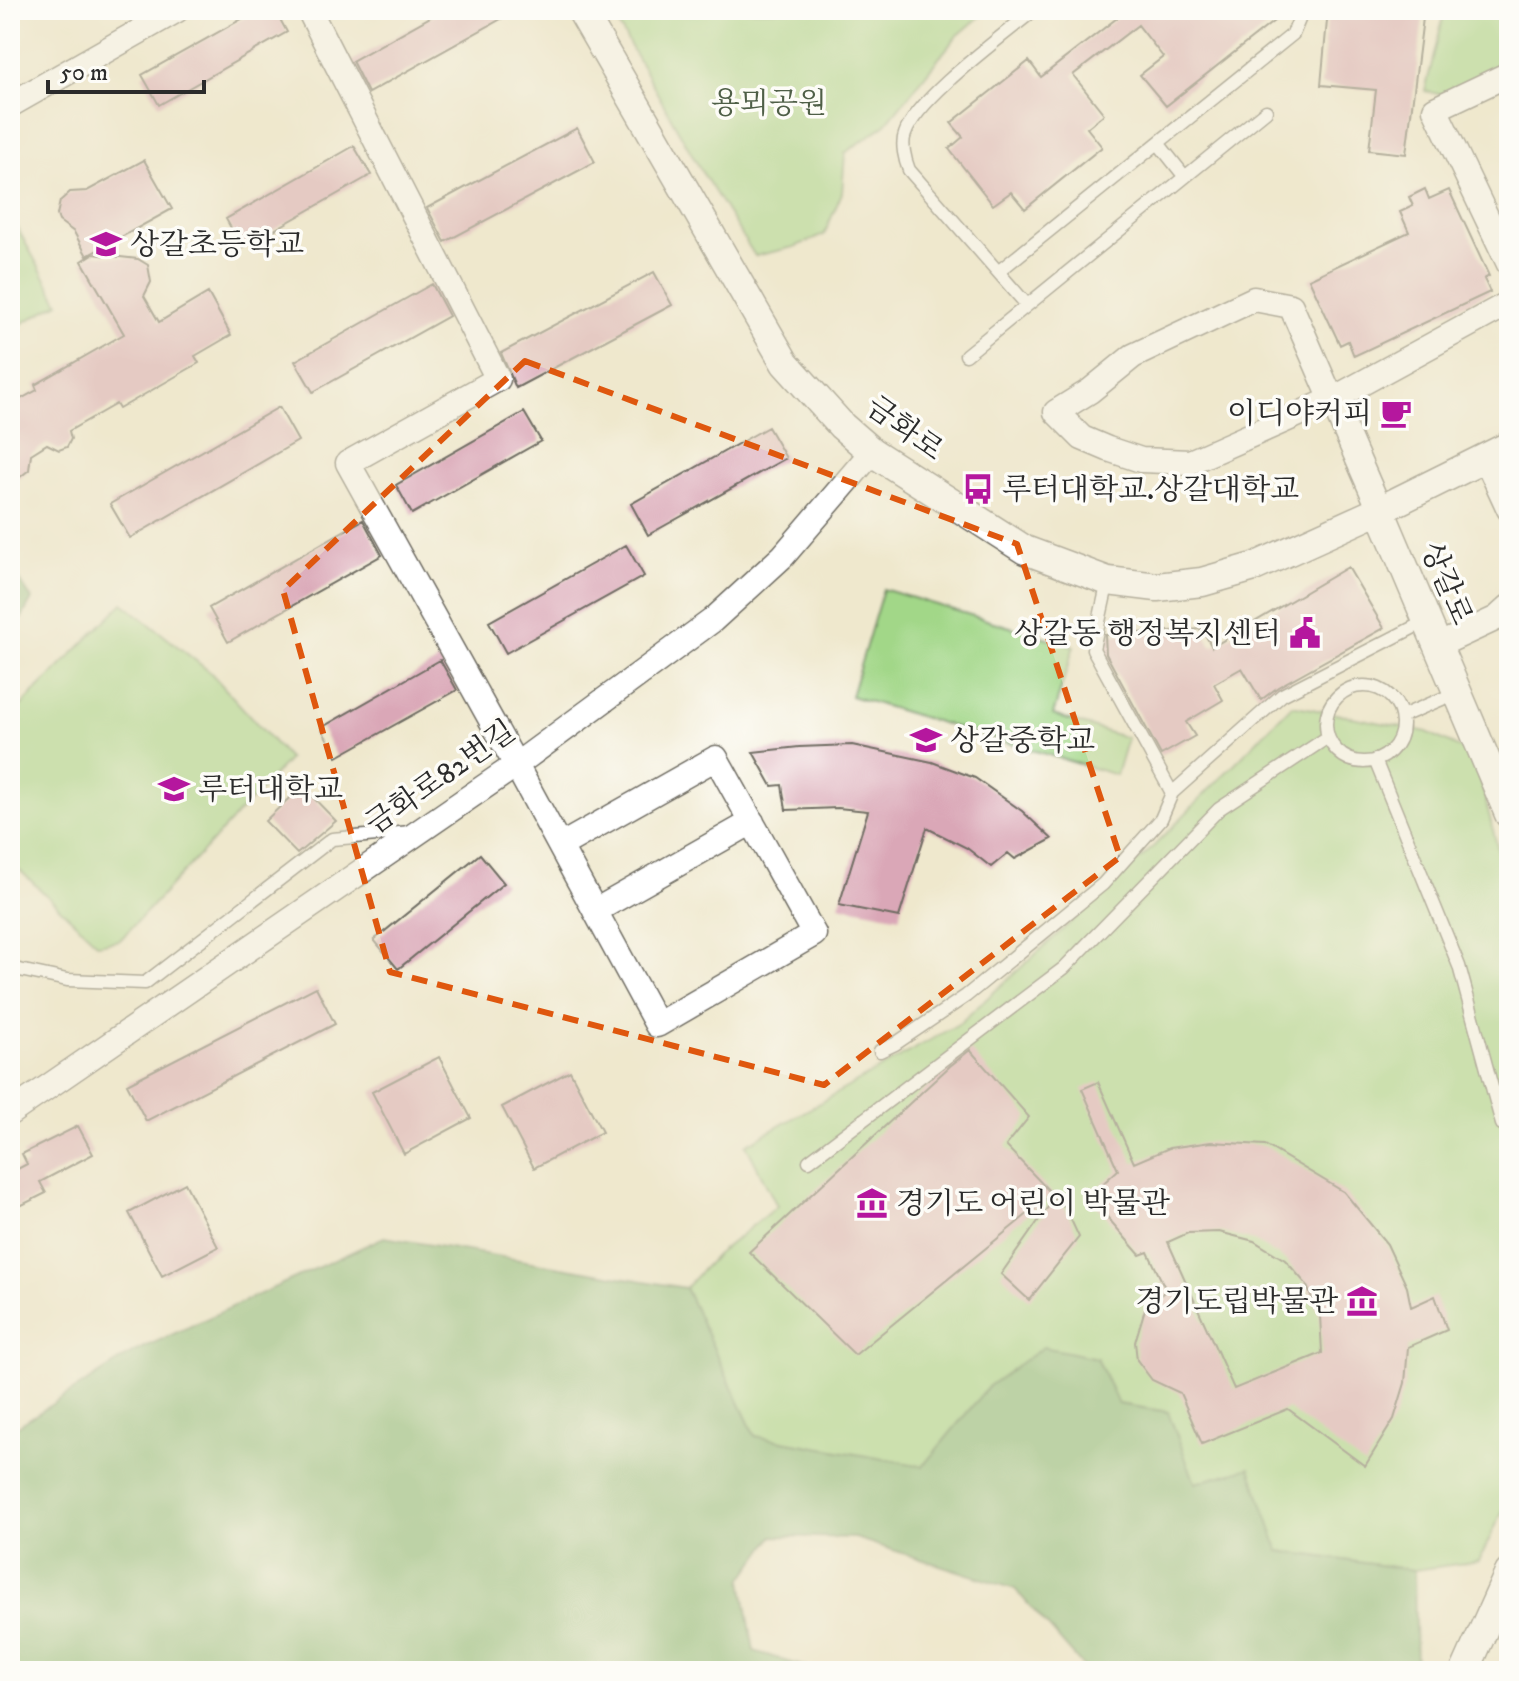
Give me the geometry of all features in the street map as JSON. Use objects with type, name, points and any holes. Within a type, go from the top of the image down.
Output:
[{"type":"street","points":[[10,105],[177,10]]},
{"type":"street","points":[[309,10],[498,379],[348,463],[657,1025],[814,934],[716,758],[560,846]]},
{"type":"street","name":"금화로","points":[[581,10],[785,363],[842,426],[872,452],[1025,550],[1108,581],[1157,587],[1202,582],[1254,567],[1497,452]]},
{"type":"street","points":[[1509,74],[1435,109],[1509,264]]},
{"type":"street","points":[[1380,510],[1333,399],[1291,306],[1254,299],[1133,356],[1090,391],[1056,412],[1082,438],[1108,449],[1141,460],[1190,462],[1333,399],[1509,303]]},
{"type":"street","name":"금화로82번길","points":[[10,1113],[516,765],[713,620],[783,556],[872,452]]},
{"type":"street","points":[[1497,452],[1509,509]]},
{"type":"street","name":"상갈로","points":[[1380,510],[1509,814]]},
{"type":"street","points":[[1432,633],[1497,618],[1509,607]]},
{"type":"street","points":[[595,911],[752,822]]},
{"type":"street","points":[[1465,1671],[1509,1573]]},
{"type":"lane","points":[[1027,305],[909,170],[905,160],[904,134],[930,98],[1034,10]]},
{"type":"lane","points":[[998,272],[1293,34],[1303,10]]},
{"type":"lane","points":[[966,355],[1266,111]]},
{"type":"lane","points":[[1158,143],[1185,177]]},
{"type":"lane","points":[[1108,581],[1093,649],[1172,793]]},
{"type":"lane","points":[[880,1051],[966,996],[1103,884],[1161,819],[1172,793],[1282,695],[1432,633]]},
{"type":"lane","points":[[1365,685],[1389,694],[1402,716],[1398,741],[1390,752],[1375,760],[1355,761],[1344,756],[1328,737],[1326,725],[1333,701],[1353,687],[1365,685]]},
{"type":"lane","points":[[1402,716],[1456,693]]},
{"type":"lane","points":[[809,1161],[1064,968],[1219,809],[1328,737]]},
{"type":"lane","points":[[1375,760],[1459,966],[1502,1124]]},
{"type":"lane","points":[[10,968],[67,980],[145,983],[332,839],[419,832]]},
{"type":"highlighted area","points":[[525,361],[1017,544],[1120,857],[824,1085],[390,972],[283,590]]},
{"type":"green space","name":"용뫼공원","points":[[610,10],[988,10],[956,37],[886,124],[845,153],[842,193],[824,235],[794,247],[755,256],[702,172]]},
{"type":"green space","points":[[1445,10],[1509,10],[1509,64],[1442,95],[1425,91]]},
{"type":"green space","points":[[10,215],[59,303],[10,330]]},
{"type":"green space","points":[[10,565],[32,599],[10,639]]},
{"type":"green space","points":[[883,589],[1074,646],[1053,715],[1127,738],[1116,775],[851,696]]},
{"type":"green space","points":[[123,603],[210,672],[289,759],[120,940],[98,944],[10,861],[10,717]]},
{"type":"green space","points":[[1292,705],[1427,732],[1474,755],[1509,893],[1509,1498],[1479,1561],[1414,1570],[1279,1551],[1250,1469],[1195,1483],[1168,1412],[1118,1404],[1097,1358],[989,1386],[923,1467],[755,1436],[685,1288],[716,1255],[777,1206],[746,1145],[960,1023],[1149,851]]},
{"type":"green space","points":[[384,1237],[685,1288],[755,1436],[923,1466],[989,1386],[1043,1347],[1097,1358],[1118,1404],[1168,1412],[1195,1483],[1250,1468],[1279,1551],[1414,1570],[1416,1671],[1087,1671],[1015,1589],[855,1538],[773,1536],[742,1580],[754,1651],[818,1671],[10,1671],[10,1431],[134,1352]]},
{"type":"building","points":[[258,10],[275,10],[287,32],[159,105],[142,75]]},
{"type":"building","points":[[443,10],[517,10],[368,93],[352,61]]},
{"type":"building","points":[[1111,10],[1288,10],[1166,106],[1140,75],[1163,57],[1138,25],[1073,75],[1104,114],[1087,128],[1102,147],[1025,209],[1011,192],[993,205],[949,149],[963,137],[951,123],[1029,61],[1041,77],[1117,18]]},
{"type":"building","points":[[1328,10],[1424,10],[1406,154],[1369,150],[1376,90],[1321,85]]},
{"type":"building","points":[[577,128],[595,162],[445,242],[427,208]]},
{"type":"building","points":[[354,146],[371,175],[242,248],[226,219]]},
{"type":"building","points":[[144,160],[172,209],[87,256],[74,232],[59,221],[60,201],[70,192],[87,191]]},
{"type":"building","points":[[1425,189],[1429,199],[1449,190],[1489,276],[1484,279],[1490,292],[1354,356],[1348,341],[1340,345],[1309,279],[1409,232],[1400,212],[1413,206],[1409,197]]},
{"type":"building","points":[[93,254],[138,259],[148,265],[151,282],[144,296],[159,322],[208,293],[231,335],[195,356],[199,363],[119,409],[116,404],[69,431],[71,439],[67,447],[59,450],[47,444],[31,454],[29,470],[10,485],[10,405],[37,390],[35,385],[124,334],[82,261]]},
{"type":"building","points":[[654,272],[672,305],[516,388],[501,353]]},
{"type":"building","points":[[432,284],[449,316],[313,392],[295,361]]},
{"type":"building","points":[[279,407],[298,441],[130,538],[110,504]]},
{"type":"building","points":[[524,412],[541,441],[412,514],[396,485]]},
{"type":"building","points":[[768,427],[786,458],[648,535],[631,504]]},
{"type":"building","points":[[363,520],[382,555],[228,642],[209,608]]},
{"type":"building","points":[[626,545],[644,576],[506,653],[489,622]]},
{"type":"building","points":[[1348,567],[1384,628],[1278,687],[1261,700],[1242,668],[1214,684],[1223,700],[1186,722],[1195,736],[1161,755],[1106,654],[1105,635],[1202,629],[1212,647]]},
{"type":"building","points":[[440,660],[457,690],[337,757],[321,728]]},
{"type":"building","points":[[852,745],[932,762],[975,778],[1022,811],[1052,839],[1015,859],[1008,853],[991,867],[967,848],[927,828],[899,917],[839,905],[868,811],[838,808],[786,810],[782,785],[772,786],[753,752]]},
{"type":"building","points":[[302,786],[336,821],[297,854],[265,821]]},
{"type":"building","points":[[480,854],[504,883],[398,969],[374,940]]},
{"type":"building","points":[[316,987],[335,1024],[146,1121],[127,1084]]},
{"type":"building","name":"경기도 어린이 박물관","points":[[970,1050],[1029,1117],[1006,1146],[1052,1194],[855,1355],[749,1252]]},
{"type":"building","points":[[439,1057],[471,1118],[404,1154],[372,1092]]},
{"type":"building","points":[[570,1071],[602,1132],[534,1168],[502,1107]]},
{"type":"building","name":"경기도립박물관","points":[[1098,1082],[1134,1163],[1169,1148],[1211,1142],[1265,1145],[1344,1192],[1387,1244],[1407,1287],[1411,1307],[1435,1296],[1447,1330],[1408,1347],[1405,1383],[1394,1419],[1365,1466],[1288,1409],[1202,1444],[1180,1393],[1152,1380],[1137,1360],[1135,1342],[1145,1309],[1166,1290],[1148,1252],[1140,1255],[1089,1196],[1118,1170],[1082,1089]],"holes":[[[1219,1232],[1254,1241],[1285,1260],[1306,1284],[1320,1316],[1322,1353],[1234,1389],[1168,1242],[1188,1233]]]},
{"type":"building","points":[[78,1126],[93,1154],[40,1182],[46,1193],[10,1211],[10,1173],[27,1164],[22,1154]]},
{"type":"building","points":[[185,1183],[218,1247],[162,1276],[129,1213]]},
{"type":"building","points":[[1055,1197],[1066,1209],[1079,1237],[1029,1300],[1001,1274]]},
{"type":"place","name":"상갈초등학교","points":[[106,244]]},
{"type":"place","name":"이디야커피","points":[[1396,413]]},
{"type":"place","name":"루터대학교.상갈대학교","points":[[978,489]]},
{"type":"place","name":"상갈동 행정복지센터","points":[[1305,633]]},
{"type":"place","name":"상갈중학교","points":[[926,740]]},
{"type":"place","name":"루터대학교","points":[[174,789]]},
{"type":"place","name":"경기도 어린이 박물관","points":[[872,1203]]},
{"type":"place","name":"경기도립박물관","points":[[1362,1301]]}]
